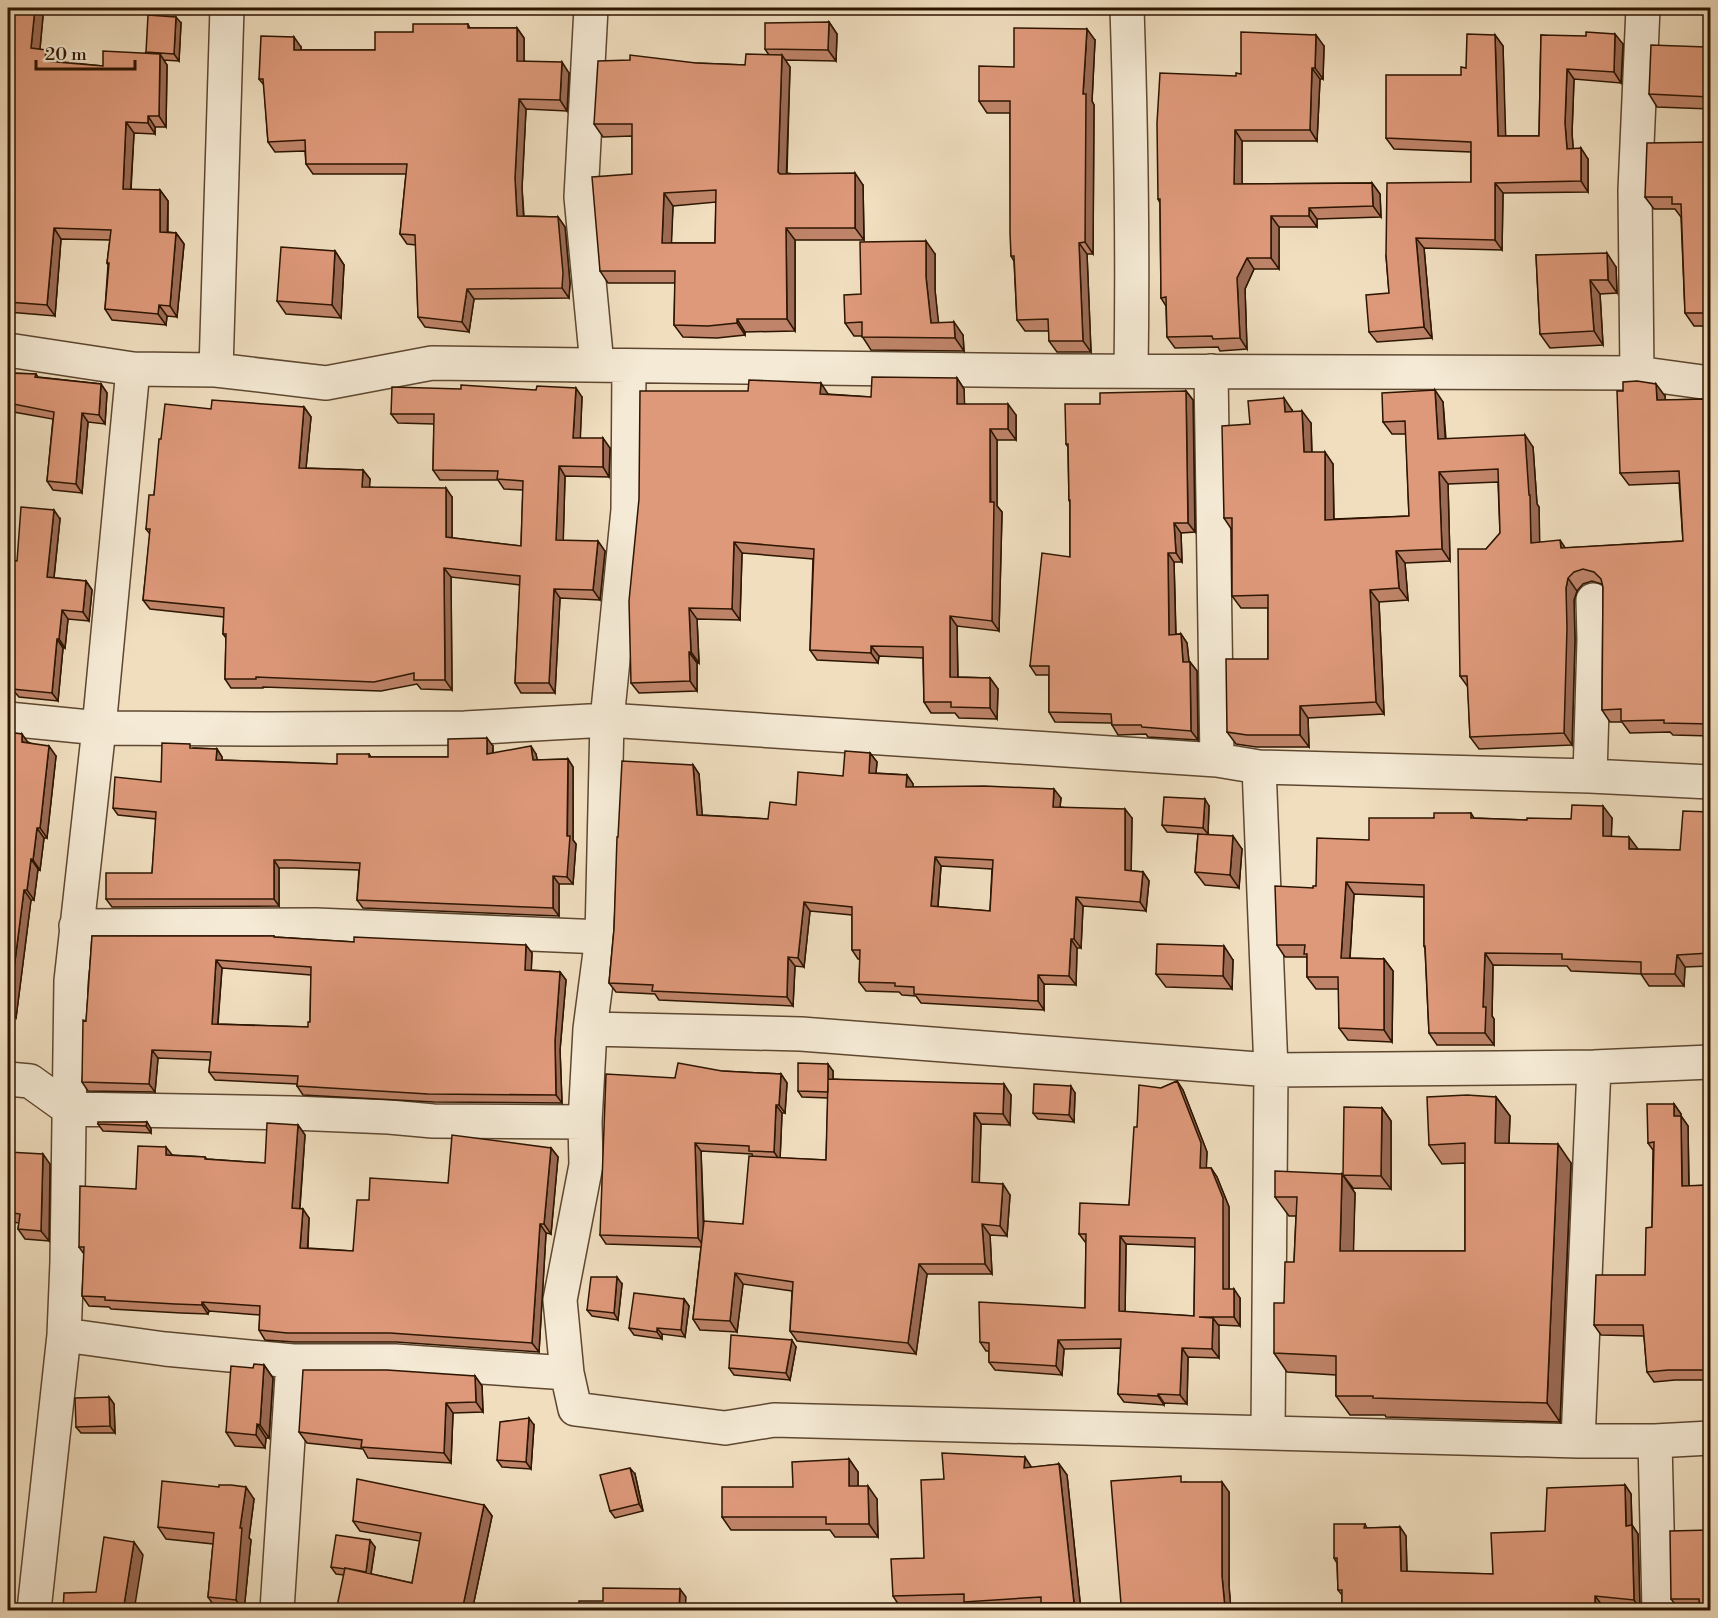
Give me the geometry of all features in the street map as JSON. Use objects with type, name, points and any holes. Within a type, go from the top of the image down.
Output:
[{"type":"street","points":[[216,370],[227,8]]},
{"type":"street","points":[[591,8],[581,197],[613,366],[628,510],[607,720],[602,937],[590,1029],[585,1122],[586,1165],[560,1300],[567,1373],[575,1409],[725,1428],[774,1420],[1578,1441],[1710,1438]]},
{"type":"street","points":[[1126,8],[1131,175],[1131,370]]},
{"type":"street","points":[[1637,373],[1635,190],[1643,8]]},
{"type":"street","points":[[8,350],[133,369],[216,370],[326,383],[432,363],[1637,373],[1710,383]]},
{"type":"street","points":[[34,1611],[64,1335],[71,981],[75,926],[99,728],[133,369]]},
{"type":"street","points":[[1211,371],[1217,760]]},
{"type":"street","points":[[1590,776],[1593,600]]},
{"type":"street","points":[[8,719],[99,728],[465,728],[607,720],[1217,760],[1259,767],[1590,776],[1710,782]]},
{"type":"street","points":[[1259,767],[1271,1070],[1268,1432]]},
{"type":"street","points":[[75,926],[316,925],[602,937]]},
{"type":"street","points":[[590,1029],[801,1034],[1271,1070],[1593,1067],[1710,1062]]},
{"type":"street","points":[[1578,1441],[1593,1067]]},
{"type":"street","points":[[8,1079],[30,1081],[69,1108],[293,1113],[433,1121],[585,1122]]},
{"type":"street","points":[[64,1335],[165,1349],[293,1361],[395,1361],[567,1373]]},
{"type":"street","points":[[278,1611],[293,1361]]},
{"type":"street","points":[[1656,1441],[1659,1611]]},
{"type":"building","points":[[8,8],[35,8],[31,48],[46,50],[45,61],[103,66],[103,51],[160,54],[159,116],[148,116],[148,123],[126,122],[123,189],[160,190],[160,232],[176,233],[170,306],[159,305],[158,314],[105,309],[111,230],[54,228],[47,305],[8,302]]},
{"type":"building","points":[[148,15],[176,17],[174,54],[146,52]]},
{"type":"building","points":[[829,22],[828,50],[765,49],[765,23]]},
{"type":"building","points":[[413,24],[468,24],[468,28],[517,28],[517,61],[562,62],[560,100],[519,99],[515,178],[517,216],[558,217],[563,273],[562,288],[467,289],[462,322],[418,317],[415,235],[400,234],[407,164],[306,164],[305,140],[268,142],[263,79],[259,79],[261,36],[294,37],[294,50],[375,50],[375,32],[413,32]]},
{"type":"building","points":[[1014,28],[1087,29],[1083,94],[1086,94],[1085,242],[1079,243],[1083,341],[1049,341],[1048,319],[1017,320],[1014,256],[1011,256],[1010,233],[1010,101],[979,101],[979,66],[1014,67]]},
{"type":"building","points":[[1241,32],[1316,35],[1315,68],[1312,68],[1310,130],[1235,130],[1234,184],[1372,183],[1373,206],[1309,208],[1309,216],[1271,216],[1271,258],[1247,258],[1237,278],[1240,338],[1167,337],[1166,297],[1161,298],[1160,199],[1158,199],[1157,123],[1160,73],[1236,76],[1236,73],[1241,74]]},
{"type":"building","points":[[1586,32],[1615,34],[1614,72],[1567,69],[1565,123],[1567,149],[1581,148],[1581,181],[1495,183],[1495,240],[1416,238],[1424,327],[1369,332],[1366,295],[1389,293],[1386,255],[1387,183],[1471,182],[1471,142],[1386,138],[1386,75],[1461,75],[1461,67],[1466,68],[1467,34],[1495,35],[1498,136],[1539,136],[1541,35],[1586,36]]},
{"type":"building","points":[[1706,33],[1710,33],[1710,97],[1649,94],[1651,45],[1706,47]]},
{"type":"building","points":[[746,54],[782,55],[778,172],[780,174],[855,173],[855,228],[786,228],[787,319],[737,319],[737,323],[708,326],[674,325],[675,271],[600,271],[592,177],[632,174],[632,124],[594,124],[598,61],[630,60],[630,55],[696,63],[745,65]],"holes":[[[716,190],[715,243],[662,243],[664,193]]]},
{"type":"building","points":[[1710,142],[1710,313],[1685,313],[1681,204],[1672,204],[1672,197],[1645,197],[1647,143]]},
{"type":"building","points":[[926,241],[926,277],[931,323],[954,322],[955,338],[862,337],[862,322],[845,323],[844,295],[861,294],[860,242]]},
{"type":"building","points":[[281,247],[335,251],[332,305],[277,301]]},
{"type":"building","points":[[1607,253],[1608,280],[1590,280],[1594,331],[1540,334],[1536,255]]},
{"type":"building","points":[[8,373],[36,374],[35,377],[101,384],[99,415],[82,413],[76,484],[47,481],[54,412],[8,403]]},
{"type":"building","points":[[872,377],[957,378],[957,404],[1008,404],[1008,429],[990,429],[990,502],[994,502],[992,621],[950,616],[950,677],[990,678],[990,708],[951,707],[951,702],[924,702],[923,647],[871,646],[871,653],[810,650],[814,549],[734,542],[732,609],[689,608],[690,681],[631,683],[629,601],[639,499],[640,391],[748,391],[749,380],[821,383],[820,394],[871,397]]},
{"type":"building","points":[[1637,381],[1656,384],[1657,400],[1710,399],[1710,724],[1664,723],[1664,720],[1621,721],[1621,709],[1602,710],[1603,587],[1601,579],[1594,572],[1583,569],[1574,572],[1568,578],[1566,588],[1564,733],[1470,737],[1467,676],[1460,676],[1458,549],[1486,549],[1500,533],[1498,469],[1439,472],[1442,549],[1396,551],[1399,588],[1370,590],[1376,702],[1300,706],[1300,735],[1247,735],[1227,732],[1226,659],[1268,659],[1268,595],[1232,596],[1232,518],[1224,518],[1222,426],[1250,424],[1248,401],[1284,398],[1285,412],[1302,411],[1304,452],[1325,452],[1325,520],[1409,516],[1405,421],[1383,422],[1382,393],[1435,390],[1438,439],[1525,435],[1531,543],[1560,540],[1561,548],[1683,541],[1679,471],[1620,473],[1617,391],[1623,391],[1623,382]]},
{"type":"building","points":[[461,385],[536,390],[537,386],[576,388],[573,438],[603,438],[603,467],[559,466],[556,540],[598,541],[593,590],[554,589],[549,683],[515,683],[520,576],[444,568],[445,680],[414,680],[414,673],[374,682],[256,677],[256,679],[225,679],[224,608],[143,600],[150,529],[146,529],[149,495],[154,495],[165,404],[211,409],[212,400],[304,407],[299,468],[363,470],[362,487],[446,488],[446,537],[521,546],[523,481],[497,479],[498,471],[433,470],[434,414],[391,414],[392,387],[461,389]]},
{"type":"building","points":[[1186,391],[1188,523],[1174,523],[1176,553],[1168,553],[1169,635],[1181,634],[1183,662],[1190,662],[1191,731],[1142,727],[1141,725],[1112,725],[1111,714],[1049,712],[1049,666],[1030,666],[1042,553],[1070,557],[1070,500],[1065,404],[1100,404],[1100,393]]},
{"type":"building","points":[[21,507],[54,510],[47,577],[86,581],[83,612],[62,610],[52,693],[12,689],[14,675],[8,675],[8,560],[17,561]]},
{"type":"building","points":[[8,732],[22,734],[22,742],[49,746],[40,828],[37,828],[27,890],[24,890],[9,1008],[8,1007]]},
{"type":"building","points":[[487,738],[487,754],[531,746],[533,760],[568,759],[567,836],[570,836],[567,877],[553,876],[553,908],[357,900],[360,863],[288,860],[274,860],[274,899],[106,899],[106,873],[152,873],[156,812],[113,808],[115,777],[161,782],[162,743],[190,744],[190,748],[217,749],[216,760],[337,764],[337,754],[369,754],[369,757],[448,757],[448,739]]},
{"type":"building","points":[[845,751],[870,753],[869,773],[907,775],[906,787],[984,786],[1054,789],[1053,807],[1125,809],[1125,870],[1143,872],[1140,902],[1076,897],[1069,976],[1038,975],[1038,1001],[914,994],[914,987],[895,986],[895,983],[859,982],[860,950],[852,950],[852,907],[804,902],[798,958],[788,957],[787,997],[652,991],[653,985],[609,983],[614,929],[622,761],[693,765],[697,815],[768,819],[770,802],[796,805],[798,772],[843,776]],"holes":[[[935,857],[993,860],[990,911],[931,906]]]},
{"type":"building","points":[[1164,797],[1205,799],[1203,828],[1162,825]]},
{"type":"building","points":[[1572,805],[1603,806],[1603,836],[1629,837],[1629,849],[1680,850],[1683,811],[1710,812],[1710,953],[1677,955],[1675,974],[1641,974],[1641,962],[1562,959],[1562,954],[1485,953],[1483,1007],[1486,1007],[1485,1033],[1429,1033],[1424,946],[1424,885],[1346,882],[1341,958],[1384,959],[1384,1030],[1339,1028],[1338,977],[1307,977],[1305,945],[1277,945],[1275,886],[1313,888],[1316,886],[1317,838],[1369,840],[1369,818],[1434,818],[1434,813],[1471,813],[1471,818],[1571,819]]},
{"type":"building","points":[[1198,834],[1233,836],[1230,875],[1195,872]]},
{"type":"building","points":[[92,936],[274,936],[354,942],[354,937],[526,945],[525,970],[560,972],[555,1041],[556,1095],[428,1094],[297,1086],[298,1076],[209,1072],[211,1052],[152,1050],[149,1084],[82,1082],[83,1020],[86,1021]],"holes":[[[216,960],[311,967],[308,1027],[212,1024]]]},
{"type":"building","points":[[1157,944],[1224,946],[1223,976],[1156,974]]},
{"type":"building","points":[[678,1063],[722,1071],[781,1074],[779,1105],[776,1105],[774,1152],[749,1151],[749,1146],[695,1143],[698,1238],[600,1235],[606,1074],[675,1078]]},
{"type":"building","points":[[798,1063],[828,1064],[828,1092],[798,1091]]},
{"type":"building","points":[[828,1079],[1004,1084],[1003,1114],[974,1113],[972,1182],[1003,1184],[1000,1226],[982,1224],[985,1264],[919,1264],[908,1343],[790,1331],[793,1282],[735,1273],[730,1321],[693,1319],[704,1221],[743,1224],[749,1156],[826,1160]]},
{"type":"building","points":[[1177,1081],[1201,1143],[1200,1168],[1211,1168],[1223,1198],[1223,1289],[1234,1289],[1234,1317],[1199,1317],[1213,1318],[1212,1349],[1182,1348],[1180,1395],[1118,1394],[1121,1339],[1058,1340],[1056,1366],[989,1362],[989,1343],[980,1342],[979,1302],[1085,1308],[1086,1234],[1079,1234],[1080,1203],[1129,1205],[1139,1085],[1161,1088]],"holes":[[[1120,1236],[1195,1238],[1194,1316],[1119,1311]]]},
{"type":"building","points":[[1034,1084],[1071,1086],[1069,1115],[1033,1113]]},
{"type":"building","points":[[1467,1095],[1496,1097],[1495,1143],[1558,1144],[1547,1403],[1336,1396],[1336,1356],[1274,1353],[1274,1303],[1284,1303],[1285,1262],[1294,1262],[1297,1197],[1275,1197],[1275,1171],[1342,1174],[1340,1251],[1465,1251],[1465,1143],[1429,1145],[1427,1097]]},
{"type":"building","points":[[1647,1104],[1674,1104],[1674,1116],[1681,1116],[1682,1186],[1710,1185],[1710,1370],[1647,1372],[1643,1325],[1594,1325],[1596,1275],[1645,1275],[1646,1228],[1652,1227],[1654,1142],[1648,1143]]},
{"type":"building","points":[[1344,1107],[1382,1108],[1381,1176],[1343,1175]]},
{"type":"building","points":[[98,1122],[147,1122],[146,1126],[98,1124]]},
{"type":"building","points":[[267,1123],[298,1125],[292,1208],[303,1209],[300,1248],[353,1251],[357,1200],[369,1200],[370,1178],[448,1183],[452,1135],[551,1148],[544,1224],[540,1224],[532,1343],[390,1333],[287,1333],[259,1330],[260,1306],[202,1302],[202,1305],[175,1304],[105,1300],[105,1297],[82,1296],[84,1247],[79,1247],[80,1186],[136,1189],[138,1146],[166,1147],[166,1155],[265,1163]]},
{"type":"building","points":[[8,1152],[43,1154],[41,1231],[18,1229],[20,1214],[8,1212]]},
{"type":"building","points":[[591,1277],[617,1277],[614,1313],[587,1310]]},
{"type":"building","points":[[634,1293],[684,1299],[681,1330],[657,1328],[657,1332],[629,1328]]},
{"type":"building","points":[[731,1335],[792,1340],[786,1373],[729,1368]]},
{"type":"building","points":[[254,1364],[264,1365],[260,1425],[257,1424],[256,1435],[226,1432],[231,1366],[253,1368]]},
{"type":"building","points":[[303,1370],[387,1370],[475,1376],[476,1402],[446,1403],[444,1453],[361,1447],[362,1440],[299,1432]]},
{"type":"building","points":[[109,1397],[110,1426],[76,1427],[75,1398]]},
{"type":"building","points":[[529,1418],[526,1462],[497,1460],[500,1422]]},
{"type":"building","points":[[942,1453],[1025,1457],[1024,1468],[1059,1464],[1074,1603],[1041,1603],[1041,1597],[964,1602],[964,1594],[893,1596],[891,1559],[924,1558],[921,1480],[944,1479]]},
{"type":"building","points":[[849,1459],[849,1486],[868,1486],[869,1524],[826,1524],[826,1517],[722,1517],[722,1487],[793,1487],[792,1462]]},
{"type":"building","points":[[630,1468],[639,1504],[610,1511],[600,1475]]},
{"type":"building","points":[[1181,1476],[1181,1482],[1222,1482],[1222,1576],[1225,1608],[1159,1610],[1158,1604],[1121,1604],[1111,1481]]},
{"type":"building","points":[[357,1479],[484,1505],[462,1611],[336,1611],[345,1568],[412,1583],[421,1533],[353,1521]]},
{"type":"building","points":[[162,1481],[219,1487],[219,1485],[231,1485],[246,1487],[240,1528],[242,1528],[236,1600],[208,1597],[214,1533],[158,1527]]},
{"type":"building","points":[[1625,1485],[1626,1526],[1632,1525],[1634,1600],[1595,1596],[1595,1611],[1342,1611],[1342,1590],[1338,1590],[1337,1558],[1334,1558],[1334,1524],[1365,1524],[1364,1528],[1400,1527],[1401,1571],[1493,1574],[1491,1533],[1545,1531],[1547,1488]]},
{"type":"building","points":[[1710,1530],[1710,1611],[1700,1611],[1699,1599],[1671,1599],[1670,1531]]},
{"type":"building","points":[[336,1535],[370,1540],[366,1572],[331,1567]]},
{"type":"building","points":[[104,1537],[134,1542],[123,1611],[63,1611],[64,1593],[96,1592]]},
{"type":"building","points":[[603,1588],[680,1589],[679,1611],[579,1611],[579,1601],[603,1601]]}]
